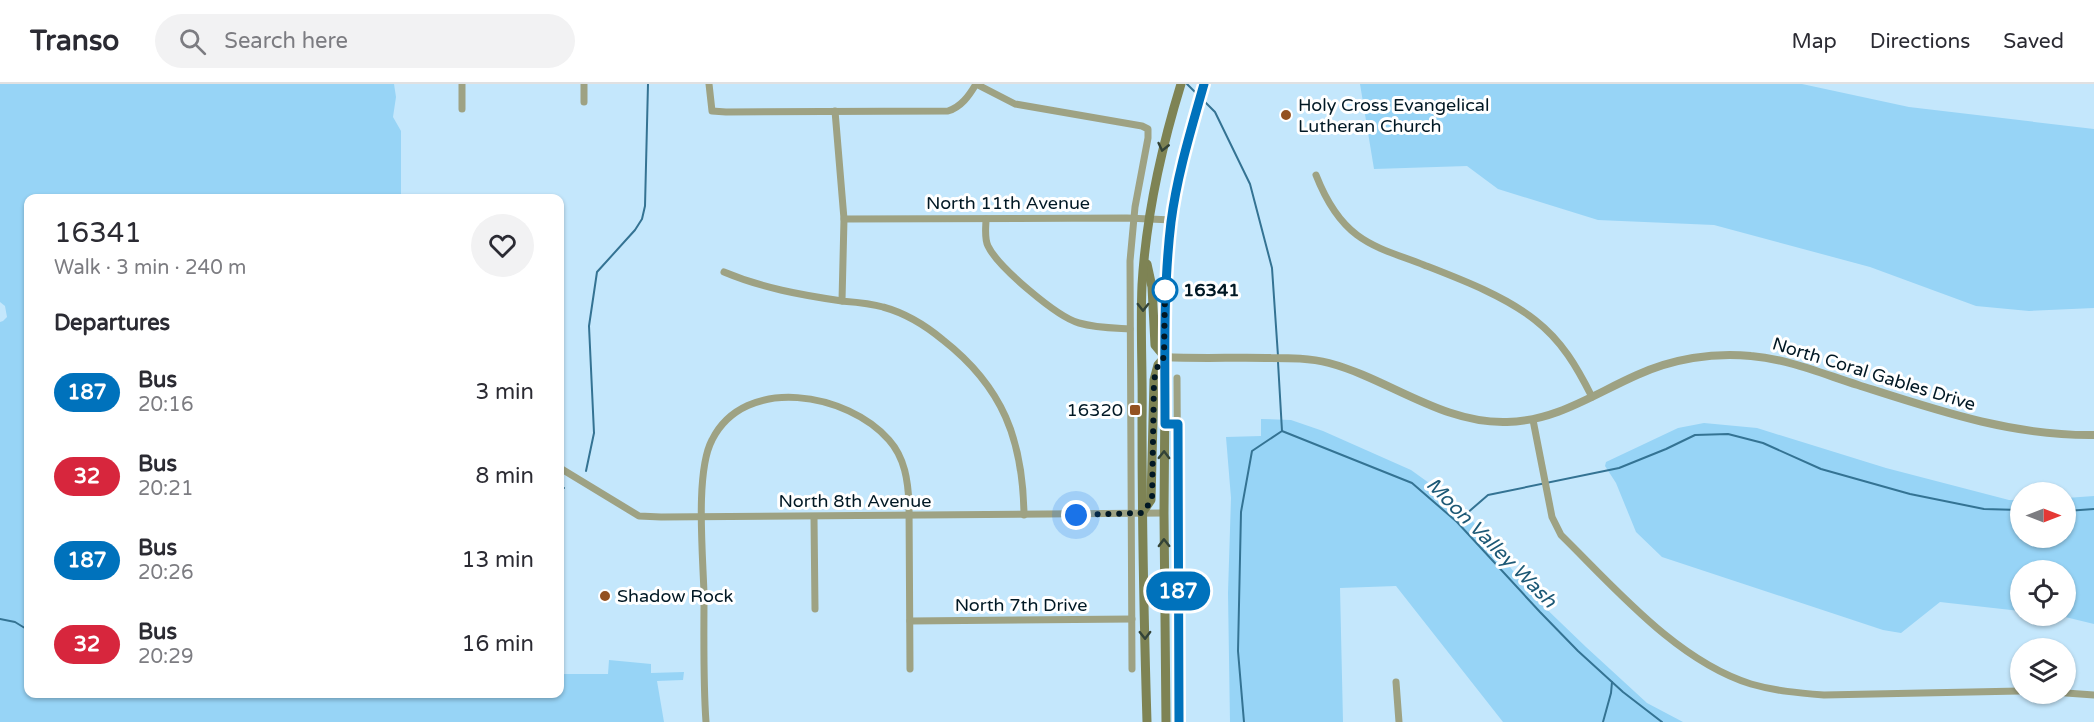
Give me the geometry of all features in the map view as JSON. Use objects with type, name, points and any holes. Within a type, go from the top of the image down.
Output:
[{"type":"main road","points":[[1166,722],[1165,290],[1172,220],[1186,144],[1204,84]]},
{"type":"main road","points":[[1147,722],[1142,513],[1142,285],[1149,218],[1165,139],[1180,87]]},
{"type":"main road","points":[[1145,256],[1152,287],[1155,345],[1164,357]]},
{"type":"main road","points":[[1142,513],[1152,500],[1154,380],[1158,365],[1164,357]]},
{"type":"street","points":[[462,84],[462,109]]},
{"type":"street","points":[[584,84],[584,102]]},
{"type":"street","points":[[709,84],[712,111],[948,111],[967,98],[976,84],[1015,104],[1142,126],[1148,129],[1134,218],[1130,261],[1132,669]]},
{"type":"street","points":[[835,111],[844,219],[842,301]]},
{"type":"street","points":[[1316,175],[1331,206],[1357,235],[1385,250],[1462,280],[1535,320],[1559,342],[1577,367],[1592,397]]},
{"type":"street","name":"North 11th Avenue","points":[[844,219],[1149,218],[1172,220]]},
{"type":"street","points":[[986,219],[987,244],[992,251],[1006,267],[1054,310],[1077,323],[1130,329]]},
{"type":"street","points":[[724,272],[794,294],[882,306],[917,321],[958,352],[991,390],[1006,416],[1023,482],[1024,515]]},
{"type":"street","name":"North Coral Gables Drive","points":[[1164,357],[1292,358],[1327,362],[1377,380],[1453,414],[1494,422],[1533,420],[1566,410],[1639,374],[1666,364],[1723,355],[1751,356],[1791,364],[1971,421],[2037,433],[2094,435]]},
{"type":"street","points":[[1177,378],[1179,722]]},
{"type":"street","points":[[706,722],[702,517],[705,457],[711,441],[730,415],[746,405],[764,399],[806,398],[852,412],[873,425],[890,441],[902,462],[909,483],[910,669]]},
{"type":"street","points":[[1533,420],[1552,517],[1560,535],[1662,633],[1706,665],[1750,684],[1795,693],[1824,695],[2010,691]]},
{"type":"street","points":[[1165,424],[1178,424]]},
{"type":"street","name":"North 8th Avenue","points":[[564,470],[639,516],[814,517],[1164,513]]},
{"type":"street","points":[[814,517],[814,609]]},
{"type":"street","name":"North 7th Drive","points":[[910,621],[1132,620]]},
{"type":"street","points":[[1396,682],[1399,722]]},
{"type":"street","points":[[2076,694],[2094,695]]},
{"type":"shaded area","points":[[0,84],[394,84],[396,97],[393,117],[401,131],[401,194],[24,194],[24,698],[564,698],[564,674],[608,674],[609,660],[651,664],[651,673],[684,672],[683,680],[657,681],[664,722],[0,722],[0,322],[7,317],[5,306],[0,302]]},
{"type":"shaded area","points":[[1360,84],[1802,84],[1909,107],[2094,129],[2094,308],[2029,311],[1976,306],[1870,267],[1714,225],[1598,220],[1498,189],[1467,166],[1374,169]]},
{"type":"shaded area","points":[[1261,419],[1291,420],[1323,431],[1411,470],[1443,493],[1471,519],[1534,597],[1586,647],[1647,703],[1683,722],[1503,722],[1396,586],[1340,588],[1343,722],[1230,722],[1228,593],[1231,498],[1226,437],[1261,436]]},
{"type":"shaded area","points":[[1704,423],[1757,428],[1886,468],[2010,500],[2010,548],[2076,548],[2076,497],[2094,496],[2094,624],[2076,620],[2076,560],[2010,560],[2010,610],[1940,602],[1901,633],[1883,630],[1662,557],[1636,532],[1616,483],[1605,466],[1606,462],[1678,428]]},
{"type":"waterway","points":[[586,471],[594,433],[589,326],[597,272],[642,219],[645,206],[648,84]]},
{"type":"waterway","name":"Moon Valley Wash","points":[[1187,84],[1198,95]]},
{"type":"waterway","name":"Moon Valley Wash","points":[[1202,99],[1215,112],[1250,184],[1272,268],[1278,356]]},
{"type":"waterway","name":"Moon Valley Wash","points":[[1278,362],[1282,431],[1412,483],[1457,522],[1578,651],[1623,692],[1662,722]]},
{"type":"waterway","points":[[1244,722],[1238,651],[1241,512],[1252,451],[1282,431]]},
{"type":"waterway","points":[[1458,521],[1488,495],[1619,468],[1695,435],[1728,434],[1763,443],[1821,469],[1910,494],[1984,509],[2010,510]]},
{"type":"waterway","points":[[2076,510],[2094,509]]},
{"type":"waterway","points":[[0,619],[15,622],[24,628]]},
{"type":"waterway","points":[[1603,722],[1612,682]]},
{"type":"bus line","name":"187","points":[[1179,722],[1178,424],[1165,424],[1165,290],[1176,192],[1186,144],[1204,84]]},
{"type":"place","name":"Holy Cross Evangelical Lutheran Church","points":[[1286,115]]},
{"type":"place","name":"16341","points":[[1165,290]]},
{"type":"place","name":"16320","points":[[1135,410]]},
{"type":"place","name":"Shadow Rock","points":[[605,596]]},
{"type":"route","points":[[1076,515],[1142,513],[1152,500],[1154,380],[1158,365],[1164,357],[1165,290]]}]
